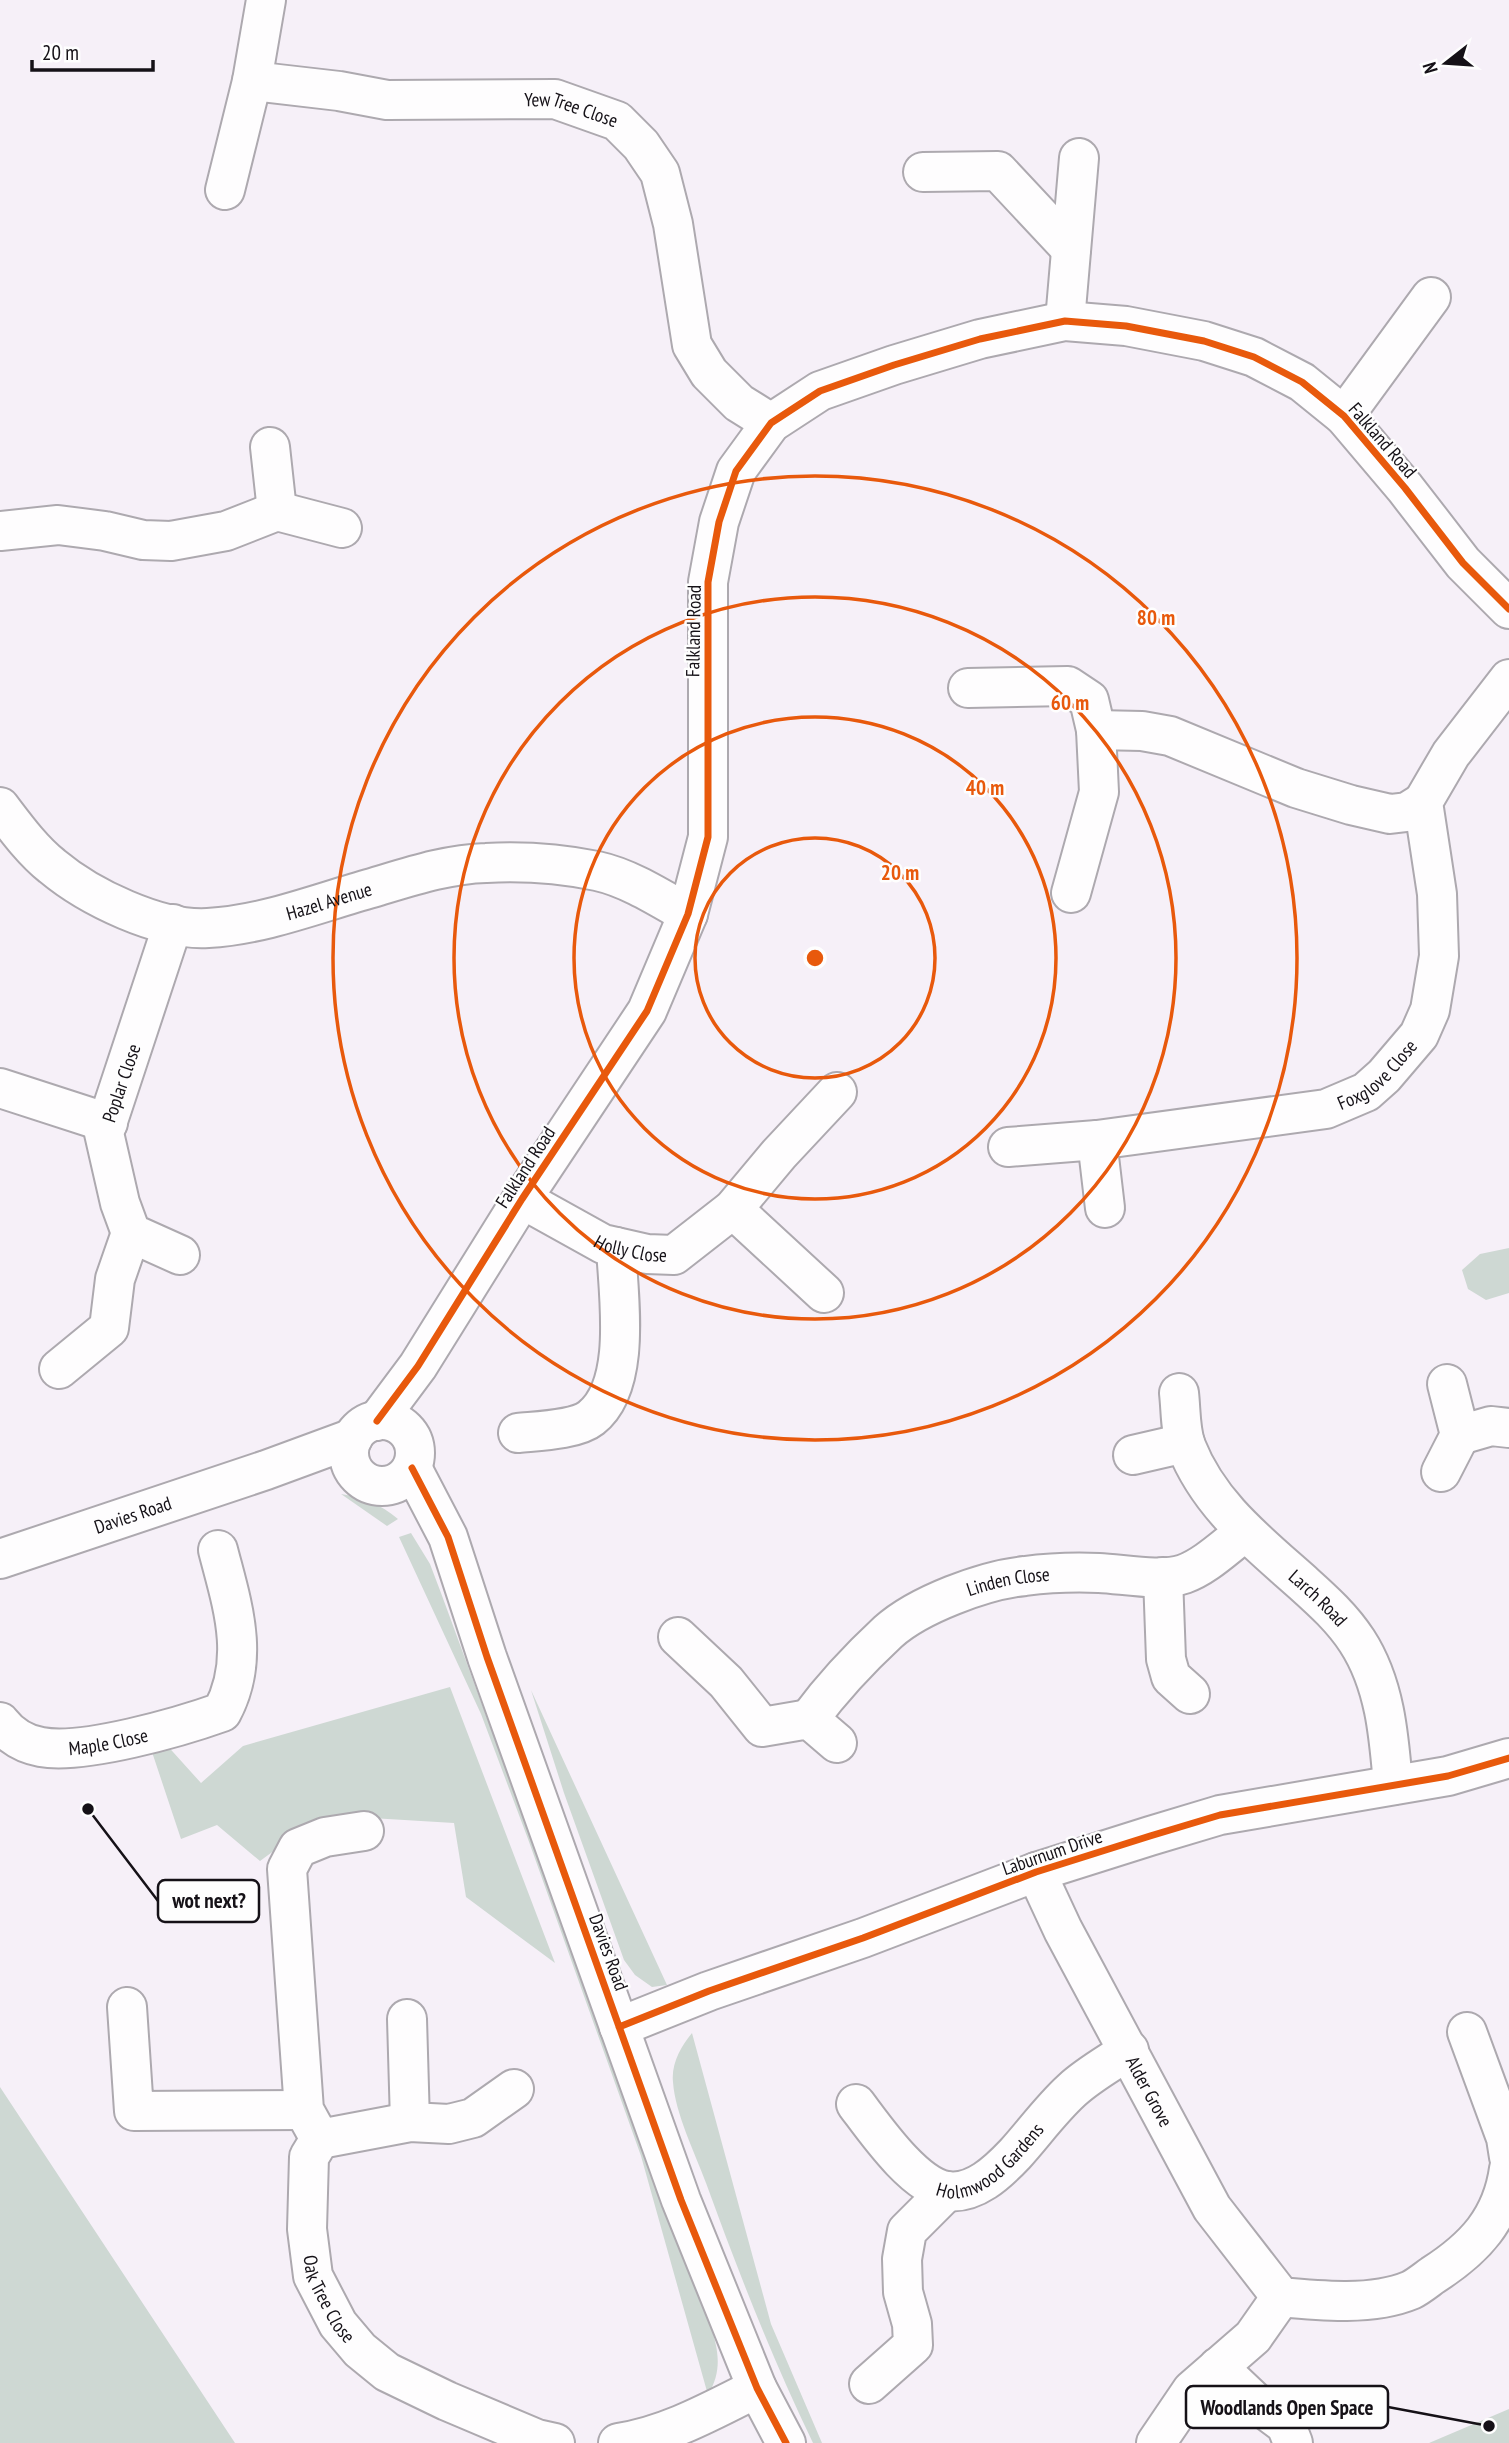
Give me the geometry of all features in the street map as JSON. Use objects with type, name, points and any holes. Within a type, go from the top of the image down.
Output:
[{"type":"street","points":[[225,190],[252,81],[266,0]]},
{"type":"street","name":"Yew Tree Close","points":[[252,81],[339,91],[387,100],[509,97],[555,99],[617,121],[641,145],[660,173],[673,224],[692,345],[709,373],[739,403],[771,424]]},
{"type":"street","points":[[1065,321],[1079,158]]},
{"type":"street","points":[[923,172],[998,171],[1071,249]]},
{"type":"street","name":"Falkland Road","points":[[1344,416],[1431,297]]},
{"type":"street","name":"Falkland Road","points":[[382,1453],[418,1366],[523,1199],[647,1011],[688,914],[708,838],[708,582],[719,522],[736,471],[771,424],[820,391],[894,365],[980,339],[1065,321],[1126,326],[1204,341],[1254,357],[1302,382],[1344,416],[1405,488],[1463,563],[1509,609]]},
{"type":"street","points":[[270,447],[277,511]]},
{"type":"street","points":[[0,531],[58,525],[105,531],[143,540],[171,541],[226,531],[277,511],[342,528]]},
{"type":"street","points":[[1096,730],[1142,731],[1170,736],[1296,788],[1391,814],[1407,811],[1423,802],[1451,754],[1509,679]]},
{"type":"street","points":[[968,688],[1068,686],[1089,700],[1096,730],[1099,792],[1071,893]]},
{"type":"street","name":"Foxglove Close","points":[[1008,1147],[1097,1140],[1326,1109],[1366,1092],[1384,1076],[1419,1035],[1430,1010],[1439,956],[1437,894],[1423,802]]},
{"type":"street","name":"Hazel Avenue","points":[[5,824],[54,868],[96,895],[128,911],[173,924],[205,928],[252,922],[429,871],[485,863],[547,865],[598,872],[643,889],[688,914]]},
{"type":"street","name":"Poplar Close","points":[[131,1233],[120,1203],[104,1133],[173,924]]},
{"type":"street","points":[[0,1088],[108,1123]]},
{"type":"street","name":"Holly Close","points":[[523,1199],[603,1244],[647,1254],[674,1255],[733,1209],[836,1092]]},
{"type":"street","points":[[1097,1140],[1105,1209]]},
{"type":"street","points":[[733,1209],[824,1293]]},
{"type":"street","points":[[59,1369],[109,1328],[115,1279],[131,1233],[180,1255]]},
{"type":"street","points":[[518,1433],[566,1427],[590,1420],[611,1393],[617,1371],[618,1350],[617,1247]]},
{"type":"street","points":[[1441,1472],[1460,1435],[1447,1384]]},
{"type":"street","name":"Larch Road","points":[[1179,1393],[1185,1443],[1213,1497],[1245,1532],[1335,1612],[1358,1642],[1376,1678],[1389,1735],[1393,1785]]},
{"type":"street","points":[[1460,1435],[1491,1426],[1509,1428]]},
{"type":"street","points":[[1133,1455],[1185,1443]]},
{"type":"street","name":"Davies Road","points":[[0,1559],[267,1470],[382,1453],[448,1537],[487,1657],[681,2200],[757,2388],[786,2443]]},
{"type":"street","name":"Linden Close","points":[[678,1636],[726,1682],[762,1727],[823,1731],[854,1667],[890,1630],[937,1602],[973,1588],[1023,1576],[1096,1573],[1163,1577],[1182,1575],[1199,1566],[1245,1532]]},
{"type":"street","name":"Maple Close","points":[[0,1722],[8,1732],[23,1742],[56,1749],[106,1742],[188,1724],[222,1712],[233,1684],[238,1642],[218,1550]]},
{"type":"street","points":[[1163,1577],[1166,1659],[1171,1677],[1189,1694]]},
{"type":"street","name":"Laburnum Drive","points":[[620,2027],[709,1991],[863,1938],[1036,1872],[1220,1815],[1448,1776],[1509,1758]]},
{"type":"street","points":[[312,2125],[287,1869],[298,1849],[326,1837],[363,1831]]},
{"type":"street","name":"Alder Grove","points":[[1036,1872],[1063,1930],[1212,2208],[1282,2297]]},
{"type":"street","points":[[127,2007],[134,2111],[312,2125],[410,2122],[449,2124],[473,2118],[514,2089]]},
{"type":"street","points":[[407,2018],[410,2122]]},
{"type":"street","points":[[1467,2032],[1506,2138],[1509,2157]]},
{"type":"street","name":"Holmwood Gardens","points":[[856,2104],[909,2169],[927,2182],[947,2191],[972,2188],[985,2181],[1012,2157],[1073,2089],[1129,2050]]},
{"type":"street","name":"Oak Tree Close","points":[[312,2125],[307,2229],[313,2276],[338,2324],[360,2350],[387,2372],[543,2442]]},
{"type":"street","points":[[1156,2443],[1192,2390],[1253,2337],[1282,2297],[1345,2302],[1372,2299],[1410,2290],[1457,2260],[1489,2226],[1506,2189],[1509,2169]]},
{"type":"street","points":[[869,2384],[913,2345],[912,2325],[903,2291],[902,2259],[907,2231],[947,2191]]},
{"type":"street","points":[[1218,2367],[1255,2402],[1286,2425],[1293,2443]]},
{"type":"street","points":[[618,2443],[641,2440],[701,2416],[757,2388]]},
{"type":"shaded area","points":[[1509,1248],[1509,1293],[1486,1300],[1468,1289],[1462,1270],[1480,1254]]},
{"type":"shaded area","points":[[341,1494],[371,1502],[398,1519],[387,1526]]},
{"type":"shaded area","points":[[411,1533],[430,1564],[441,1593],[711,2327],[718,2361],[716,2378],[708,2395],[641,2156],[481,1714],[399,1537]]},
{"type":"shaded area","points":[[450,1687],[555,1963],[466,1897],[454,1823],[338,1816],[260,1861],[217,1825],[181,1839],[150,1746],[164,1742],[201,1783],[243,1746]]},
{"type":"shaded area","points":[[531,1690],[667,1985],[652,1987],[635,1975],[624,1960],[564,1793]]},
{"type":"shaded area","points":[[692,2033],[771,2324],[822,2443],[813,2443],[783,2379],[681,2120],[673,2082],[674,2069],[681,2049]]},
{"type":"shaded area","points":[[0,2087],[235,2443],[0,2443]]},
{"type":"shaded area","points":[[1509,2409],[1509,2443],[1429,2443]]},
{"type":"cycle path","points":[[377,1421],[418,1366],[522,1199],[647,1011],[688,914],[708,837],[708,582],[719,522],[736,471],[771,423],[820,391],[894,365],[980,339],[1065,321],[1126,326],[1204,341],[1254,357],[1302,382],[1344,416],[1405,488],[1463,563],[1509,609]]},
{"type":"cycle path","points":[[412,1468],[448,1537],[487,1657],[681,2200],[757,2388],[786,2443]]},
{"type":"cycle path","points":[[619,2027],[709,1991],[863,1938],[1036,1872],[1150,1836],[1220,1815],[1448,1776],[1509,1758]]},
{"type":"place","name":"wot next?","points":[[88,1809]]},
{"type":"place","name":"Woodlands Open Space","points":[[1489,2426]]}]
